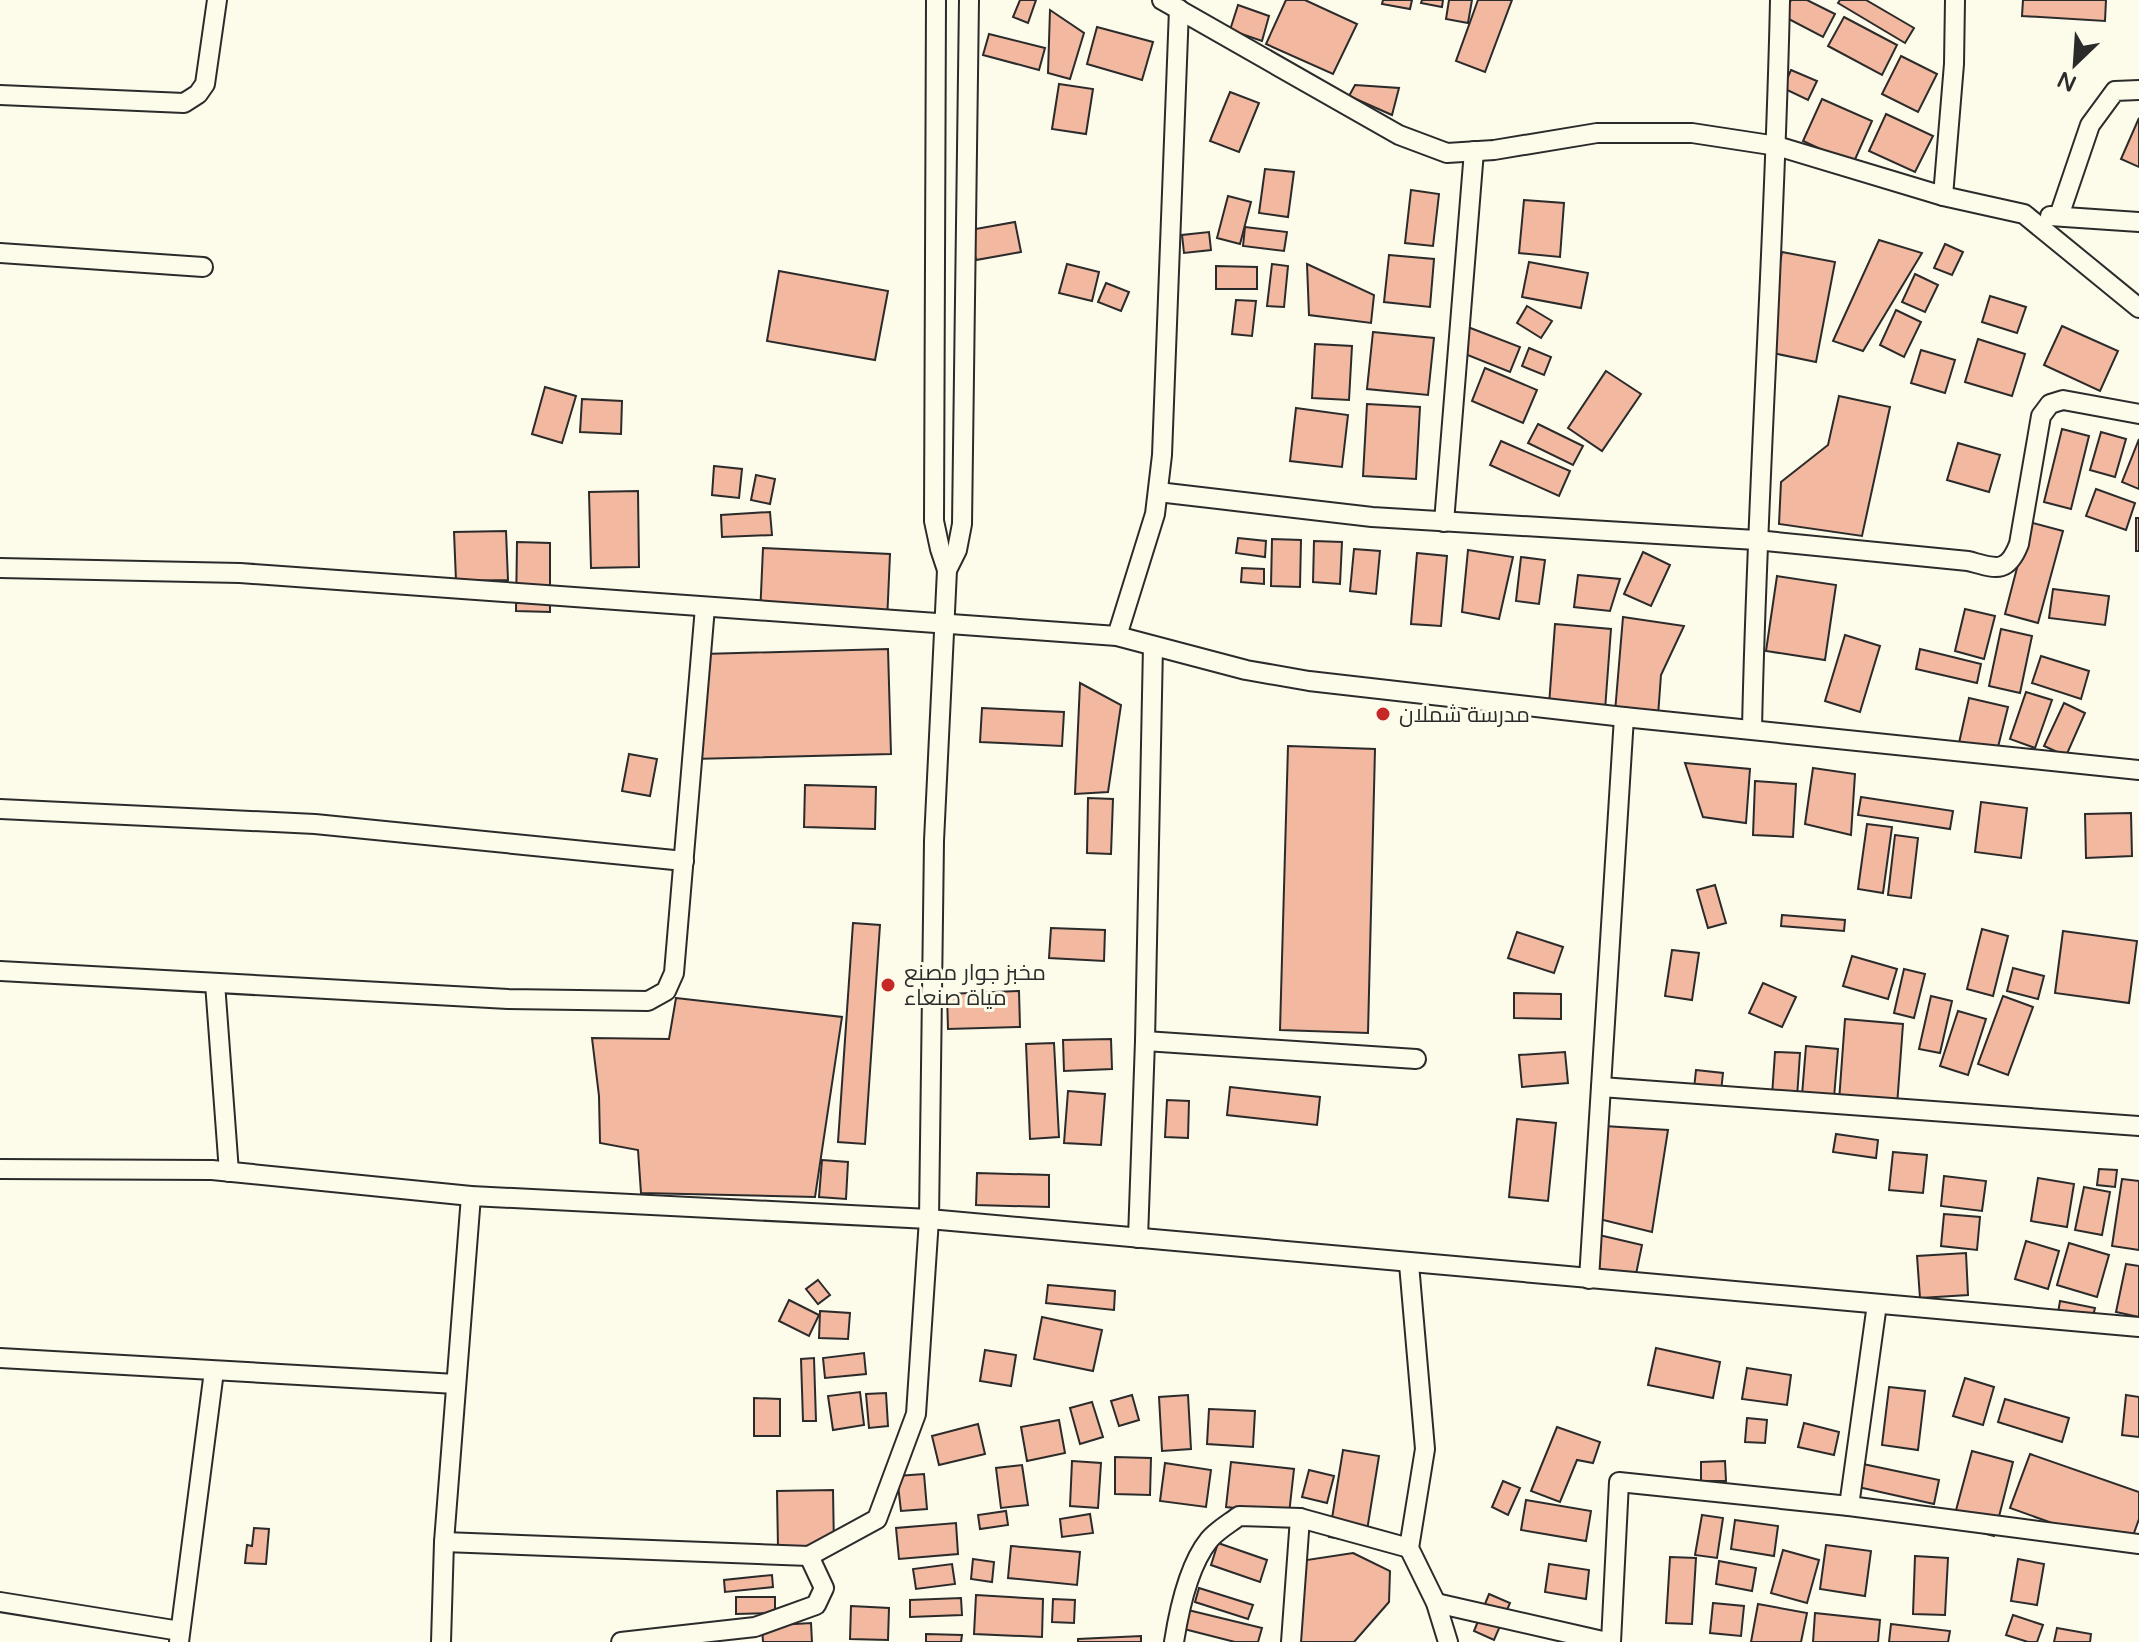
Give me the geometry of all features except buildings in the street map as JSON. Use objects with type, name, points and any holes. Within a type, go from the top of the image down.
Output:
[{"type":"street","points":[[0,95],[184,103],[198,94],[205,84],[217,0]]},
{"type":"street","points":[[444,1542],[809,1556],[877,1519],[916,1414],[929,1219],[934,841],[947,570],[934,521],[936,0]]},
{"type":"street","points":[[947,570],[960,540],[963,509],[969,0]]},
{"type":"street","points":[[1752,729],[1756,540],[1777,146],[1780,0]]},
{"type":"street","points":[[1943,196],[1954,64],[1955,0]]},
{"type":"street","points":[[1117,636],[1155,514],[1162,455],[1170,4],[1399,135],[1447,153],[1597,133],[1692,133],[1777,146],[1943,196],[2024,214],[2139,222]]},
{"type":"street","points":[[2059,216],[2090,125],[2115,91],[2139,90]]},
{"type":"street","points":[[1444,522],[1474,151]]},
{"type":"street","points":[[2024,214],[2139,308]]},
{"type":"street","points":[[0,253],[203,267]]},
{"type":"street","points":[[1158,492],[1372,517],[1756,540],[1968,561],[1995,568],[2004,566],[2013,558],[2019,544],[2041,416],[2050,404],[2063,400],[2139,414]]},
{"type":"street","points":[[0,568],[240,573],[1117,636],[1246,670],[1309,681],[2139,770]]},
{"type":"street","points":[[0,971],[508,999],[648,1001],[666,991],[674,973],[705,607]]},
{"type":"street","points":[[1138,1238],[1153,646]]},
{"type":"street","points":[[1589,1279],[1624,717]]},
{"type":"street","points":[[0,809],[315,824],[684,861]]},
{"type":"street","points":[[215,983],[229,1172]]},
{"type":"street","points":[[1145,1041],[1416,1059]]},
{"type":"street","points":[[1601,1087],[2139,1126]]},
{"type":"street","points":[[0,1169],[229,1172],[471,1196],[929,1219],[2139,1327]]},
{"type":"street","points":[[441,1642],[444,1542],[471,1196]]},
{"type":"street","points":[[1409,1264],[1425,1449],[1409,1548],[1436,1603],[1448,1642]]},
{"type":"street","points":[[1849,1506],[1877,1304]]},
{"type":"street","points":[[0,1358],[456,1384]]},
{"type":"street","points":[[0,1602],[180,1637],[214,1371]]},
{"type":"street","points":[[1436,1603],[1609,1642],[1619,1482],[1849,1506],[2139,1544]]},
{"type":"street","points":[[1174,1642],[1179,1610],[1190,1577],[1209,1539],[1239,1516],[1300,1518],[1409,1548]]},
{"type":"street","points":[[1291,1642],[1300,1518]]},
{"type":"street","points":[[621,1642],[755,1627],[816,1605],[824,1588],[809,1556]]},
{"type":"place","name":"مدرسة شملان","points":[[1383,714]]},
{"type":"place","name":"مخبز جوار مصنع مياة صنعاء","points":[[888,985]]}]
